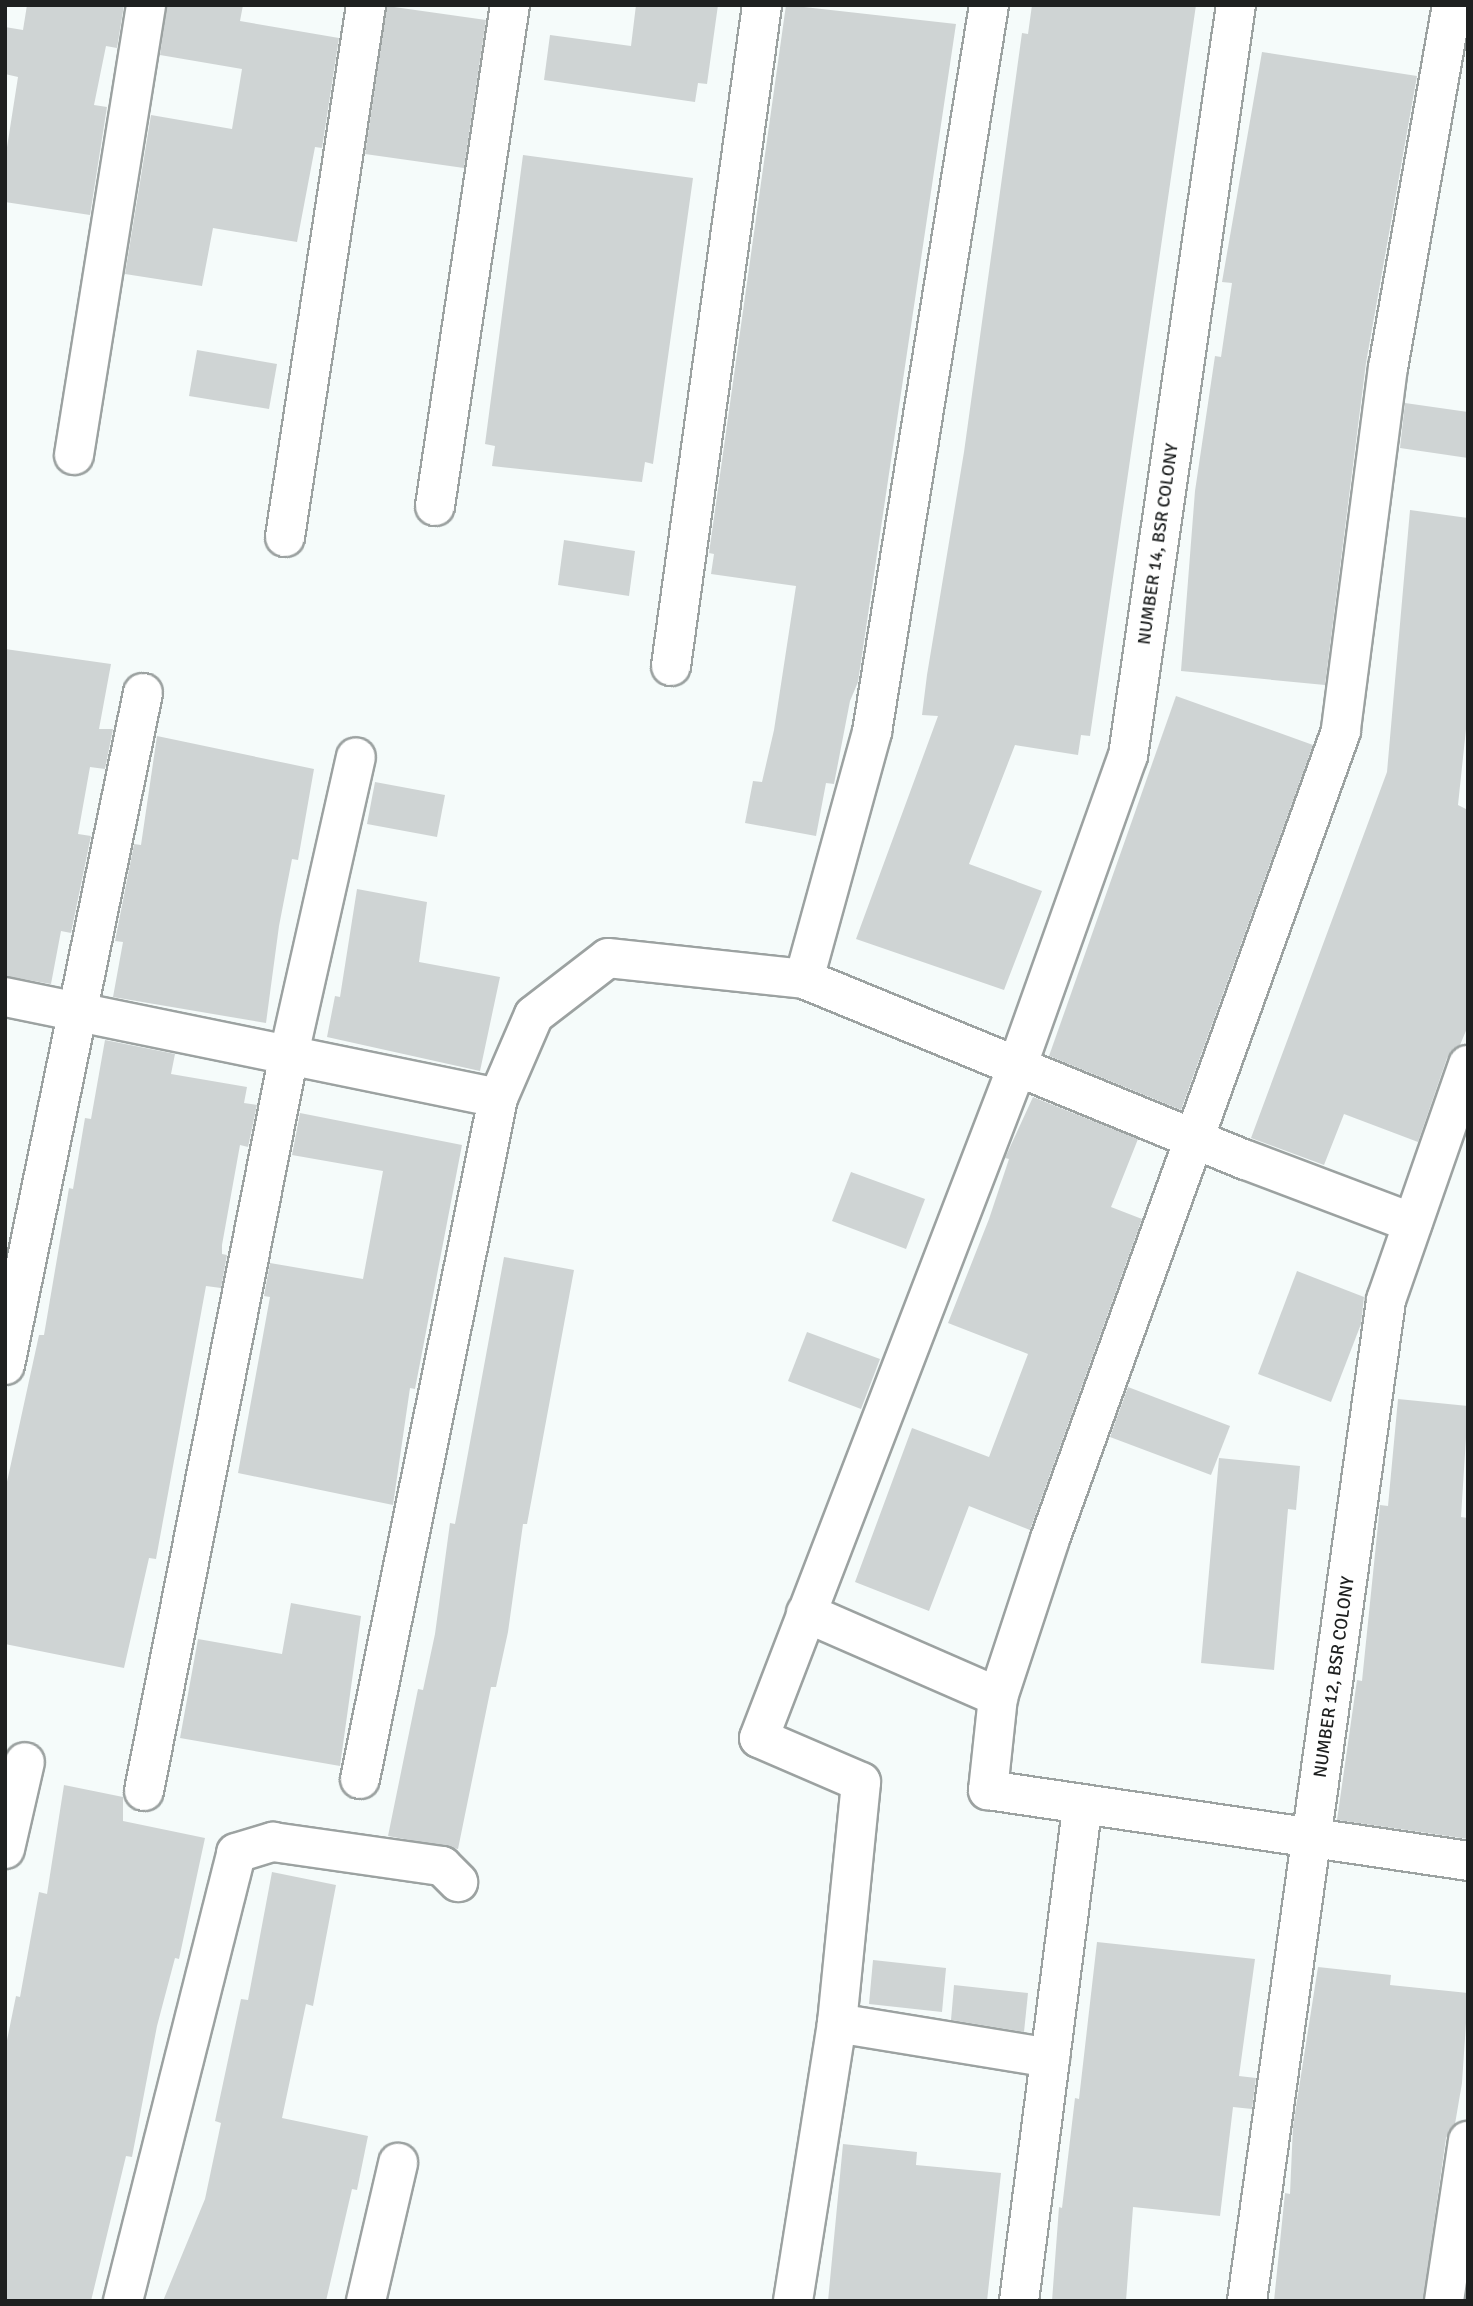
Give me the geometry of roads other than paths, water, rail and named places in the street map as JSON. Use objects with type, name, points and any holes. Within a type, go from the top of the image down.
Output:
[{"type":"street","points":[[74,455],[146,5]]},
{"type":"street","points":[[285,537],[366,5]]},
{"type":"street","points":[[435,506],[510,5]]},
{"type":"street","points":[[671,666],[762,5]]},
{"type":"street","points":[[791,978],[872,732],[989,5]]},
{"type":"street","name":"NUMBER 14, BSR COLONY","points":[[837,2023],[861,1782],[759,1738],[1017,1067],[1128,757],[1236,5]]},
{"type":"street","points":[[1452,5],[1388,367],[1341,731],[1196,1140],[1050,1539],[998,1697],[988,1790],[1082,1808],[1312,1837],[1468,1861]]},
{"type":"street","points":[[5,1365],[75,1011],[143,694]]},
{"type":"street","points":[[144,1791],[289,1054],[356,757]]},
{"type":"street","points":[[360,1779],[498,1098],[534,1015],[608,958],[791,978],[1196,1140],[1413,1223]]},
{"type":"street","points":[[5,997],[498,1098]]},
{"type":"street","name":"NUMBER 12, BSR COLONY","points":[[1247,2301],[1386,1300],[1468,1065]]},
{"type":"street","points":[[806,1614],[998,1697]]},
{"type":"street","points":[[5,1849],[25,1762]]},
{"type":"street","points":[[1019,2301],[1082,1808]]},
{"type":"street","points":[[123,2301],[236,1853],[273,1842],[442,1866],[458,1882]]},
{"type":"street","points":[[793,2301],[837,2023],[1050,2058]]},
{"type":"street","points":[[1444,2301],[1468,2141]]},
{"type":"street","points":[[366,2301],[398,2163]]}]
